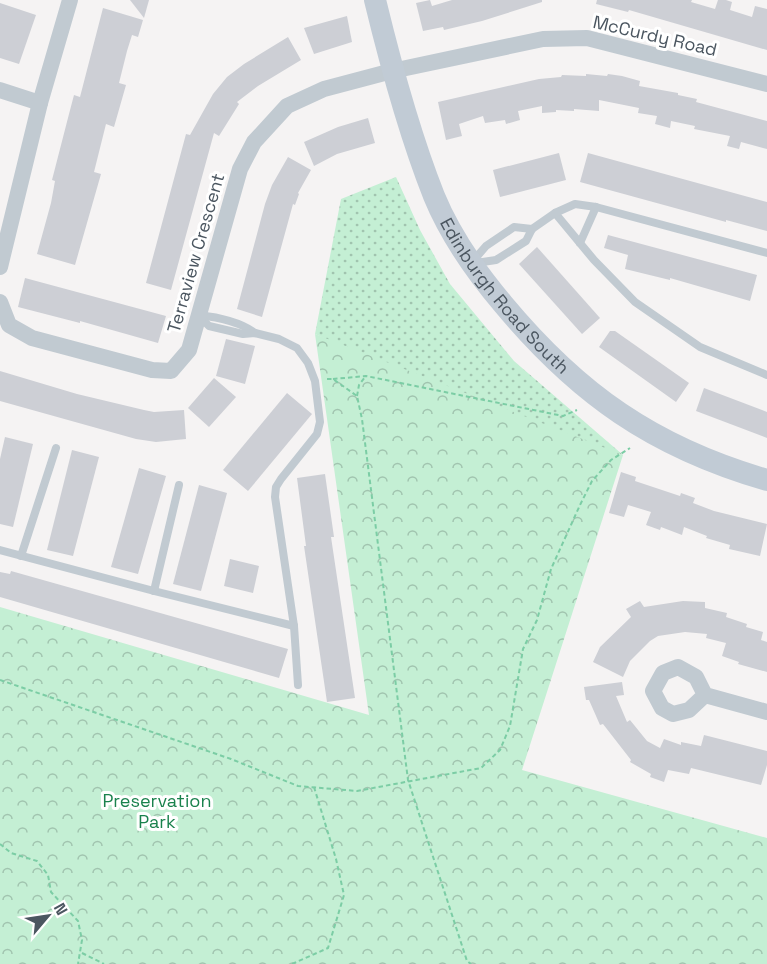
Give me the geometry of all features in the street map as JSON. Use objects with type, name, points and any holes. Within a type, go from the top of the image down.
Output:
[{"type":"main road","name":"Edinburgh Road South","points":[[375,0],[392,71],[435,197],[448,224],[490,288],[553,360],[614,411],[661,439],[708,461],[767,480]]},
{"type":"street","points":[[0,267],[40,103],[70,0]]},
{"type":"street","name":"McCurdy Road","points":[[392,71],[543,39],[587,38],[767,84]]},
{"type":"street","name":"Terraview Crescent","points":[[0,302],[9,325],[32,338],[152,370],[171,371],[189,350],[240,169],[254,142],[287,106],[324,89],[392,71]]},
{"type":"street","points":[[0,90],[40,103]]},
{"type":"street","points":[[705,695],[767,712]]},
{"type":"lane","points":[[472,263],[496,260],[526,241],[532,228],[555,213],[575,204],[596,207],[767,253]]},
{"type":"lane","points":[[580,243],[596,207]]},
{"type":"lane","points":[[555,213],[635,302],[700,347],[767,375]]},
{"type":"lane","points":[[472,263],[486,246],[514,227],[532,228]]},
{"type":"lane","points":[[198,315],[209,326],[243,334],[255,333],[279,339],[297,348],[308,363],[315,381],[320,422],[317,434],[281,479],[276,487],[275,497],[294,626],[298,686]]},
{"type":"lane","points":[[21,556],[56,448]]},
{"type":"lane","points":[[154,591],[179,485]]},
{"type":"lane","points":[[0,550],[294,626]]},
{"type":"path","points":[[315,381],[366,376],[563,416],[577,410]]},
{"type":"path","points":[[366,376],[358,385],[357,396],[362,419],[408,780],[467,961],[471,964]]},
{"type":"path","points":[[333,379],[357,396]]},
{"type":"path","points":[[0,680],[231,759],[298,786],[357,791],[481,768],[500,750],[510,726],[523,649],[537,620],[551,569],[592,481],[611,460],[630,448]]},
{"type":"path","points":[[292,964],[328,948],[344,895],[336,859],[314,787]]},
{"type":"path","points":[[0,844],[11,853],[37,861],[48,875],[51,892],[78,921],[82,939],[78,964]]},
{"type":"path","points":[[81,953],[104,964]]},
{"type":"green space","points":[[396,177],[420,230],[450,284],[514,361],[623,455],[501,419],[315,334],[341,199]]},
{"type":"green space","name":"Preservation Park","points":[[315,334],[623,455],[522,770],[767,838],[767,964],[0,964],[0,607],[369,715]]},
{"type":"building","points":[[130,0],[149,0],[144,18]]},
{"type":"building","points":[[430,0],[432,6],[452,0],[542,0],[542,2],[482,21],[444,30],[443,27],[423,31],[416,3]]},
{"type":"building","points":[[597,0],[692,0],[691,2],[715,9],[718,0],[726,0],[732,2],[730,10],[752,17],[755,6],[767,9],[767,50],[629,10],[628,12],[596,4]]},
{"type":"building","points":[[0,3],[36,15],[19,64],[0,58]]},
{"type":"building","points":[[103,8],[143,20],[138,37],[132,35],[127,51],[119,83],[126,85],[114,127],[106,124],[94,172],[101,174],[75,265],[37,254],[51,203],[55,181],[52,180],[74,95],[80,97]]},
{"type":"building","points":[[347,16],[352,42],[314,54],[304,28]]},
{"type":"building","points":[[288,37],[301,60],[258,86],[237,102],[239,104],[219,136],[214,133],[171,290],[146,283],[186,134],[190,135],[213,94],[227,77]]},
{"type":"building","points":[[586,74],[622,76],[640,81],[639,86],[678,93],[678,95],[697,99],[696,102],[767,121],[767,149],[741,142],[739,149],[727,146],[730,136],[694,129],[695,126],[671,121],[670,128],[655,124],[657,116],[638,113],[639,108],[599,100],[599,111],[574,109],[574,111],[556,110],[556,112],[542,113],[542,106],[518,111],[520,120],[506,124],[505,120],[485,123],[483,116],[459,124],[462,136],[446,140],[438,102],[539,79],[562,75],[586,76]]},
{"type":"building","points":[[368,118],[375,143],[337,154],[314,166],[304,142],[338,127]]},
{"type":"building","points":[[559,153],[566,180],[500,197],[493,170]]},
{"type":"building","points":[[588,153],[767,202],[767,231],[580,182]]},
{"type":"building","points":[[288,157],[311,170],[298,193],[295,205],[293,204],[262,317],[237,309],[265,204],[272,185]]},
{"type":"building","points":[[608,235],[757,275],[750,301],[670,278],[670,280],[625,269],[628,255],[604,248]]},
{"type":"building","points":[[537,247],[600,318],[582,334],[519,264]]},
{"type":"building","points":[[25,278],[166,316],[158,343],[80,321],[80,323],[18,307]]},
{"type":"building","points":[[610,331],[615,331],[689,383],[676,402],[599,347]]},
{"type":"building","points":[[226,339],[255,346],[245,384],[216,376]]},
{"type":"building","points":[[0,371],[77,394],[144,410],[154,412],[184,410],[186,439],[156,442],[136,439],[0,401]]},
{"type":"building","points":[[214,378],[236,397],[209,427],[188,408]]},
{"type":"building","points":[[704,388],[767,412],[767,438],[696,411]]},
{"type":"building","points":[[287,393],[312,414],[248,491],[223,470]]},
{"type":"building","points":[[5,437],[33,444],[13,527],[0,524],[0,459]]},
{"type":"building","points":[[72,450],[99,457],[73,556],[47,550]]},
{"type":"building","points":[[139,468],[166,476],[138,574],[111,567]]},
{"type":"building","points":[[621,472],[636,477],[635,481],[680,496],[681,493],[695,498],[693,503],[714,511],[767,524],[760,556],[729,549],[730,545],[706,538],[707,536],[684,527],[682,535],[661,527],[660,530],[646,525],[651,512],[628,505],[624,517],[609,513]]},
{"type":"building","points":[[325,474],[334,537],[331,537],[355,698],[327,702],[304,546],[306,546],[297,478]]},
{"type":"building","points":[[199,485],[227,493],[201,591],[173,584]]},
{"type":"building","points":[[230,559],[259,566],[253,593],[224,586]]},
{"type":"building","points":[[11,571],[288,649],[279,678],[0,597],[0,572],[10,574]]},
{"type":"building","points":[[640,601],[644,607],[683,601],[705,602],[705,608],[727,613],[726,617],[763,632],[761,640],[767,642],[767,672],[738,664],[739,662],[722,656],[726,643],[706,638],[707,634],[685,632],[658,636],[650,641],[630,661],[623,677],[593,662],[600,647],[631,617],[626,609]]},
{"type":"building","points":[[622,682],[624,695],[616,696],[627,722],[630,720],[647,741],[660,748],[664,739],[681,745],[681,742],[701,746],[704,735],[767,751],[767,765],[761,785],[691,768],[689,774],[668,770],[664,782],[650,777],[651,774],[630,762],[631,760],[603,724],[600,725],[589,700],[586,700],[584,687]]}]
